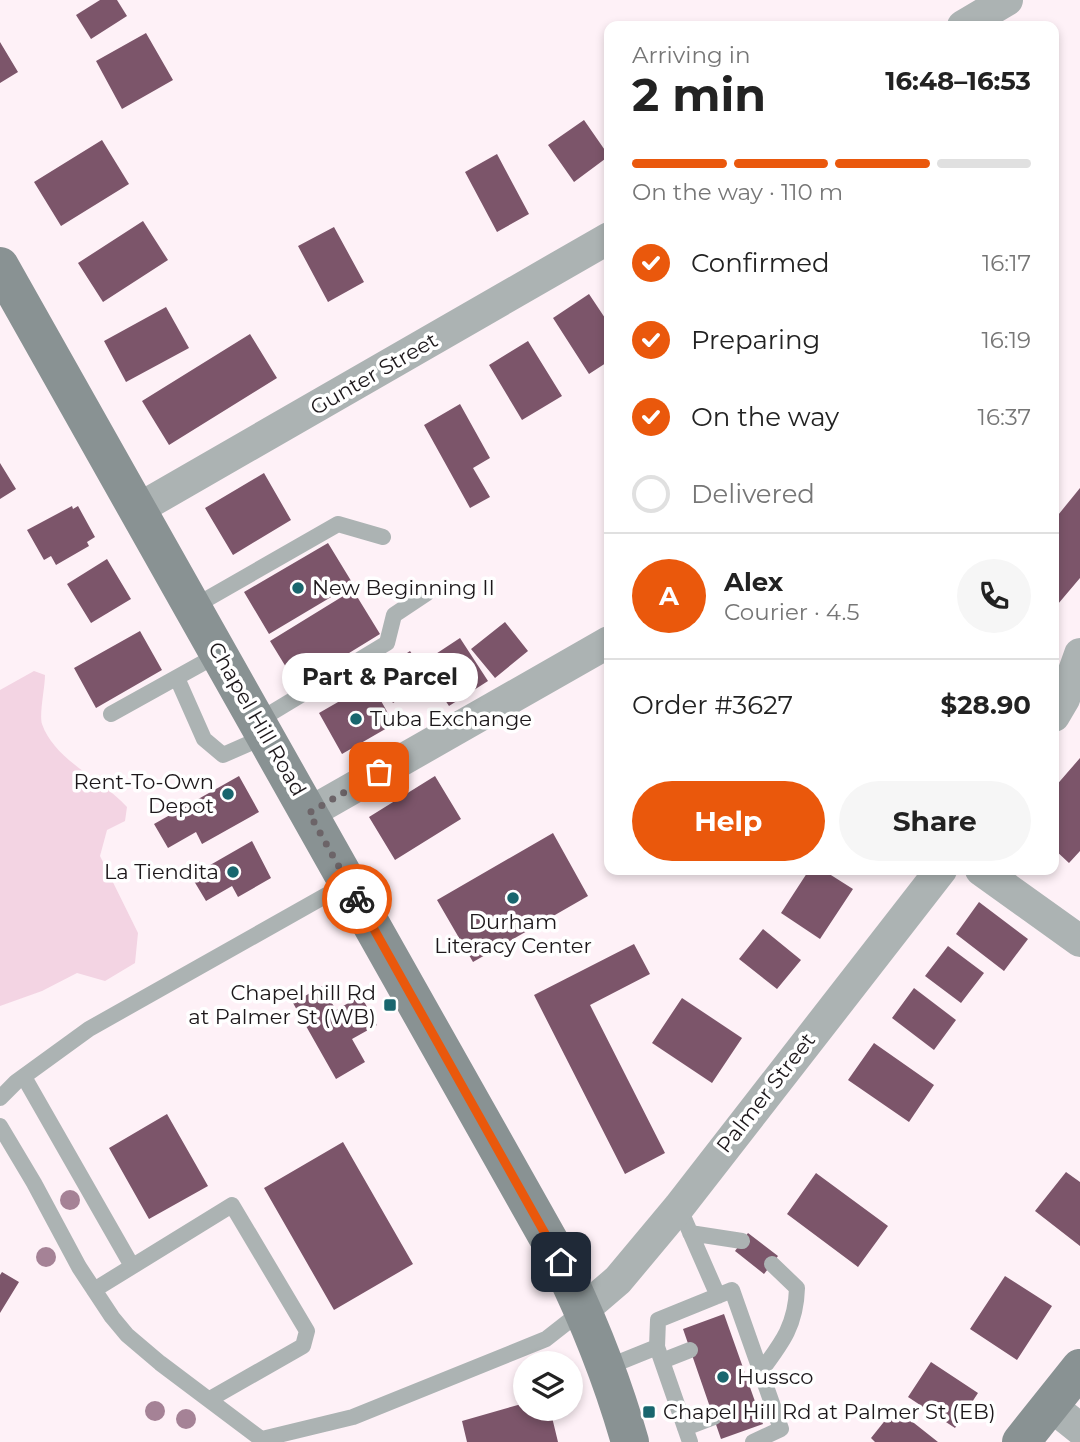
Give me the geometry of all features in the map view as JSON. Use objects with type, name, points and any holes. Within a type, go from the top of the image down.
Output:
[{"type":"street","points":[[971,21],[1007,0]]},
{"type":"street","name":"Gunter Street","points":[[138,509],[604,241]]},
{"type":"street","name":"Chapel Hill Road","points":[[0,266],[549,1240],[583,1310],[630,1442]]},
{"type":"street","points":[[309,813],[604,645]]},
{"type":"street","points":[[1059,708],[1080,654]]},
{"type":"street","name":"Palmer Street","points":[[583,1310],[684,1219],[937,875]]},
{"type":"street","points":[[988,875],[1080,941]]},
{"type":"street","points":[[1021,1442],[1080,1368]]},
{"type":"street","points":[[1050,1405],[1080,1429]]},
{"type":"lane","points":[[193,607],[338,524],[383,537]]},
{"type":"lane","points":[[177,678],[204,739],[223,755],[387,643],[394,615],[427,593]]},
{"type":"lane","points":[[111,714],[219,654]]},
{"type":"lane","points":[[0,1098],[89,1029],[348,883]]},
{"type":"lane","points":[[24,1077],[132,1266]]},
{"type":"lane","points":[[0,1126],[94,1290],[127,1335],[264,1441],[353,1417],[546,1339],[583,1310]]},
{"type":"lane","points":[[94,1290],[232,1205],[307,1331],[303,1346],[210,1399]]},
{"type":"lane","points":[[684,1219],[742,1241]]},
{"type":"lane","points":[[684,1219],[718,1296]]},
{"type":"lane","points":[[761,1371],[786,1338],[797,1308],[797,1288],[772,1264]]},
{"type":"lane","points":[[713,1417],[688,1435],[660,1354],[658,1320],[732,1290],[738,1332],[761,1371],[763,1401],[781,1429],[753,1442]]},
{"type":"lane","points":[[605,1368],[660,1354],[690,1350]]},
{"type":"shaded area","points":[[34,671],[45,675],[41,720],[48,737],[68,759],[127,807],[125,821],[107,830],[100,856],[138,933],[135,963],[105,981],[77,973],[42,991],[0,1006],[0,690]]},
{"type":"building","points":[[100,0],[117,0],[127,16],[91,39],[76,15]]},
{"type":"building","points":[[146,33],[173,80],[122,109],[96,61]]},
{"type":"building","points":[[0,42],[18,72],[0,83]]},
{"type":"building","points":[[584,120],[604,149],[604,160],[574,182],[548,145]]},
{"type":"building","points":[[102,140],[129,184],[61,226],[34,182]]},
{"type":"building","points":[[497,154],[529,214],[497,232],[465,172]]},
{"type":"building","points":[[143,221],[168,260],[103,302],[78,263]]},
{"type":"building","points":[[334,227],[364,282],[328,302],[298,246]]},
{"type":"building","points":[[589,294],[604,316],[604,364],[589,374],[553,318]]},
{"type":"building","points":[[166,307],[189,348],[126,382],[104,341]]},
{"type":"building","points":[[250,334],[277,378],[169,445],[142,401]]},
{"type":"building","points":[[528,341],[562,396],[522,420],[489,365]]},
{"type":"building","points":[[460,404],[490,458],[473,468],[490,497],[470,508],[424,425]]},
{"type":"building","points":[[0,463],[16,489],[0,499]]},
{"type":"building","points":[[264,473],[291,520],[233,555],[205,508]]},
{"type":"building","points":[[1080,488],[1080,578],[1059,603],[1059,514]]},
{"type":"building","points":[[72,506],[73,509],[78,506],[95,537],[87,542],[89,546],[56,565],[51,556],[44,560],[27,530]]},
{"type":"building","name":"New Beginning II","points":[[328,543],[353,584],[269,634],[244,592]]},
{"type":"building","points":[[107,559],[131,599],[91,623],[67,584]]},
{"type":"building","points":[[353,590],[380,634],[297,685],[270,641]]},
{"type":"building","points":[[505,622],[528,651],[495,678],[471,649]]},
{"type":"building","points":[[140,631],[162,670],[96,708],[74,668]]},
{"type":"building","points":[[460,638],[488,681],[449,706],[431,679],[393,703],[374,675],[410,651],[419,665]]},
{"type":"building","name":"Tuba Exchange","points":[[371,683],[394,724],[342,754],[319,713]]},
{"type":"building","points":[[1080,758],[1080,851],[1069,863],[1059,854],[1059,782]]},
{"type":"building","name":"Rent-To-Own Depot","points":[[239,776],[259,812],[202,844],[196,832],[168,848],[154,824]]},
{"type":"building","points":[[435,776],[461,819],[395,860],[369,817]]},
{"type":"building","name":"Durham Literacy Center","points":[[553,833],[588,896],[473,962],[437,900]]},
{"type":"building","name":"La Tiendita","points":[[252,841],[271,878],[238,897],[232,886],[206,901],[191,876]]},
{"type":"building","points":[[806,875],[831,875],[853,889],[820,939],[781,913]]},
{"type":"building","points":[[979,902],[1028,939],[1004,971],[956,934]]},
{"type":"building","points":[[763,929],[801,960],[777,989],[739,959]]},
{"type":"building","points":[[634,944],[650,974],[590,1005],[665,1153],[625,1174],[534,995]]},
{"type":"building","points":[[948,946],[984,973],[961,1003],[925,976]]},
{"type":"building","points":[[322,986],[336,1010],[361,996],[377,1025],[352,1039],[365,1062],[336,1079],[293,1003]]},
{"type":"building","points":[[914,988],[956,1020],[934,1050],[892,1018]]},
{"type":"building","points":[[682,998],[742,1038],[712,1083],[652,1043]]},
{"type":"building","points":[[874,1043],[934,1085],[909,1122],[848,1080]]},
{"type":"building","points":[[167,1114],[208,1186],[149,1219],[109,1148]]},
{"type":"building","points":[[343,1142],[413,1264],[334,1310],[264,1188]]},
{"type":"building","points":[[1066,1172],[1080,1182],[1080,1246],[1035,1211]]},
{"type":"building","points":[[816,1173],[888,1226],[858,1267],[787,1214]]},
{"type":"building","points":[[748,1233],[778,1256],[764,1274],[735,1251]]},
{"type":"building","points":[[2,1272],[19,1282],[0,1313],[0,1275]]},
{"type":"building","points":[[1005,1276],[1052,1306],[1017,1360],[970,1329]]},
{"type":"building","name":"Hussco","points":[[724,1314],[763,1424],[721,1439],[683,1329]]},
{"type":"building","points":[[931,1362],[978,1393],[955,1428],[908,1397]]},
{"type":"building","points":[[513,1406],[513,1421],[553,1421],[558,1442],[467,1442],[462,1421]]},
{"type":"building","points":[[895,1408],[938,1442],[875,1442],[871,1438]]},
{"type":"way so far","points":[[357,899],[309,813],[379,772]]},
{"type":"place","name":"New Beginning II","points":[[298,588]]},
{"type":"place","name":"Tuba Exchange","points":[[356,719]]},
{"type":"place","name":"Part & Parcel","points":[[379,772]]},
{"type":"place","name":"Rent-To-Own Depot","points":[[228,794]]},
{"type":"place","name":"La Tiendita","points":[[233,872]]},
{"type":"place","name":"Durham Literacy Center","points":[[513,898]]},
{"type":"place","name":"Chapel hill Rd at Palmer St (WB)","points":[[390,1005]]},
{"type":"place","name":"Hussco","points":[[723,1377]]},
{"type":"place","name":"Chapel Hill Rd at Palmer St (EB)","points":[[649,1412]]},
{"type":"route","points":[[357,899],[561,1262]]}]
